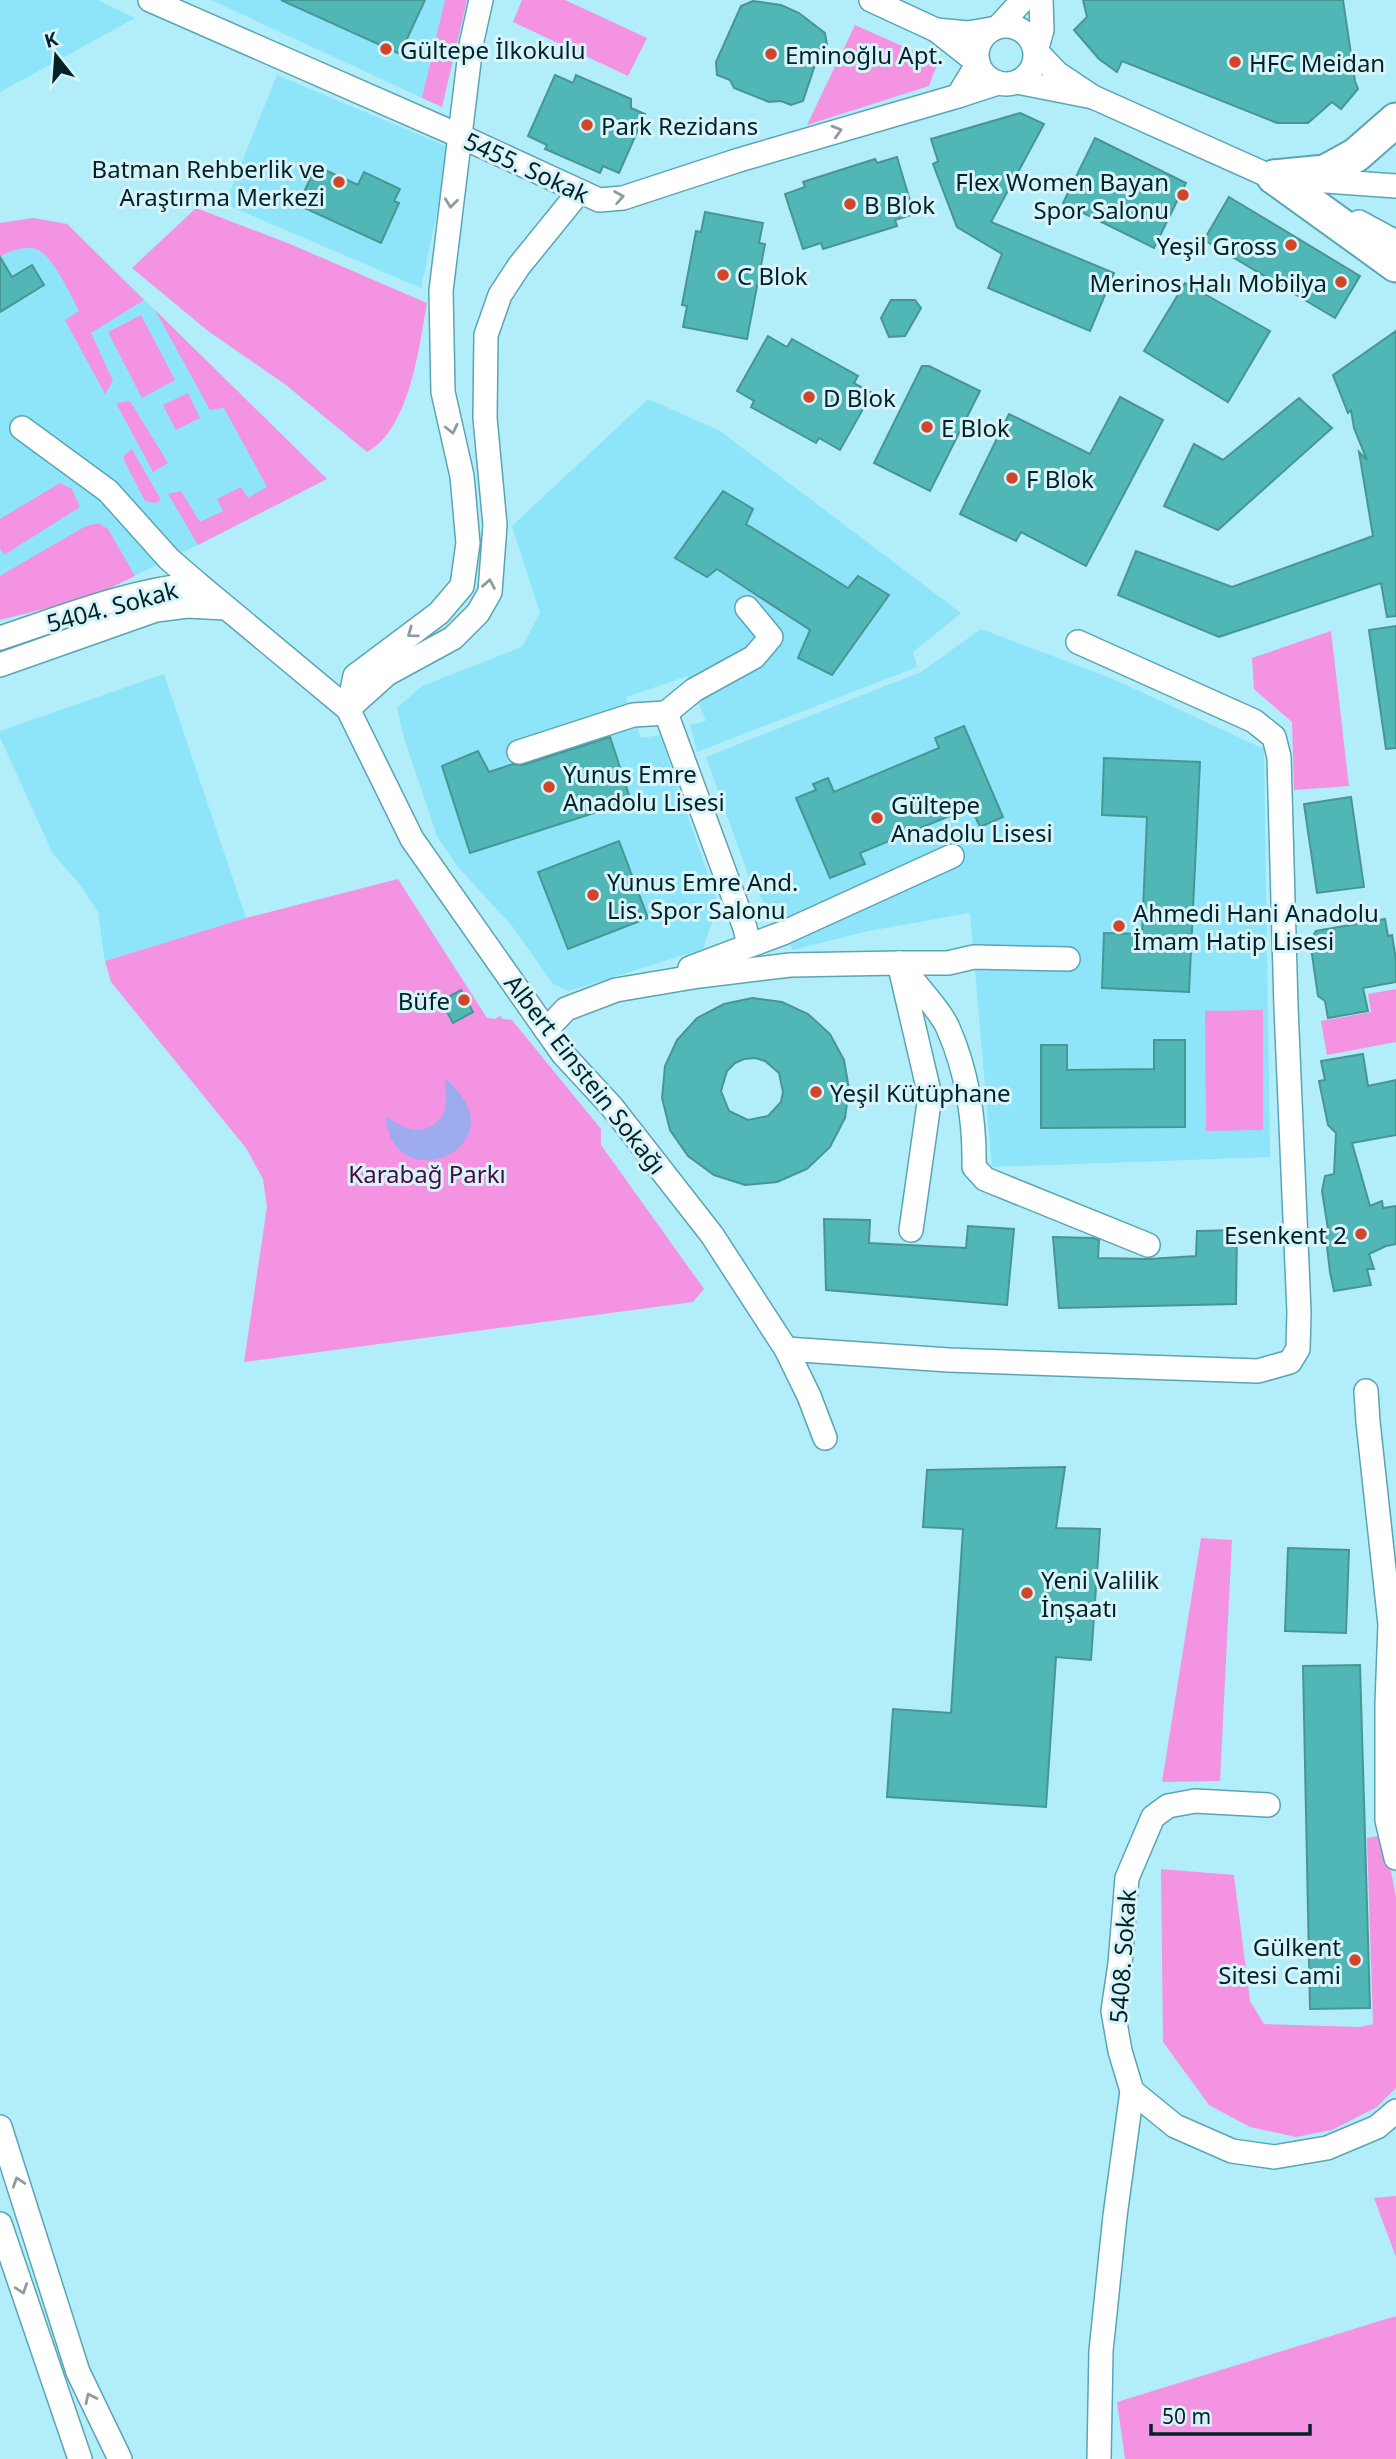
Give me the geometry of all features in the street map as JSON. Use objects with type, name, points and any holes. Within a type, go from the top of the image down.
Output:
[{"type":"highway","points":[[1274,177],[1325,172],[1356,155],[1396,120]]},
{"type":"highway","points":[[1274,177],[1396,265]]},
{"type":"street","name":"5455. Sokak","points":[[150,0],[599,200],[623,198],[739,160],[1008,83]]},
{"type":"street","points":[[348,709],[355,676],[439,613],[462,586],[468,542],[462,476],[443,392],[441,291],[471,45],[481,0]]},
{"type":"street","points":[[871,0],[936,30],[978,63],[989,79],[1093,97]]},
{"type":"street","points":[[958,96],[978,63],[978,44],[1023,0]]},
{"type":"street","points":[[1008,83],[1032,70],[1042,30],[1041,0]]},
{"type":"street","points":[[936,30],[968,33],[1010,25],[1027,33],[1036,51],[1057,73],[1093,97],[1274,177],[1396,242]]},
{"type":"street","points":[[1274,177],[1396,186]]},
{"type":"street","points":[[348,709],[387,674],[453,638],[478,613],[490,592],[495,525],[485,418],[486,335],[500,295],[519,266],[579,192]]},
{"type":"street","points":[[22,428],[108,491],[169,559],[198,584]]},
{"type":"street","name":"5404. Sokak","points":[[0,638],[123,599],[176,586],[198,584],[348,709]]},
{"type":"street","points":[[0,665],[156,610],[187,606],[226,608]]},
{"type":"street","points":[[519,752],[633,715],[666,713],[694,690],[754,657],[771,637],[747,608]]},
{"type":"street","points":[[786,1349],[948,1360],[1258,1371],[1290,1362],[1298,1349],[1299,1312],[1279,757],[1274,737],[1254,721],[1078,642]]},
{"type":"street","name":"Albert Einstein Sokağı","points":[[348,709],[412,839],[564,1054],[612,1107],[712,1235],[786,1349],[825,1438]]},
{"type":"street","points":[[666,713],[749,945]]},
{"type":"street","points":[[546,1030],[566,1009],[616,990],[694,967],[782,933],[952,856]]},
{"type":"street","points":[[616,990],[790,965],[948,963],[974,957],[1068,959]]},
{"type":"street","points":[[899,963],[948,1026],[969,1098],[974,1167],[985,1179],[1148,1245]]},
{"type":"street","points":[[899,963],[930,1096],[911,1230]]},
{"type":"street","points":[[1367,1391],[1367,1422],[1390,1624],[1387,1820],[1396,1858]]},
{"type":"street","name":"5408. Sokak","points":[[1132,2091],[1120,2051],[1113,2011],[1127,1878],[1153,1817],[1168,1806],[1195,1801],[1268,1805]]},
{"type":"street","points":[[1132,2091],[1175,2126],[1232,2151],[1274,2157],[1327,2148],[1377,2127],[1396,2111]]},
{"type":"street","points":[[1099,2459],[1101,2351],[1132,2091]]},
{"type":"street","points":[[0,2127],[78,2372],[120,2459]]},
{"type":"street","points":[[0,2224],[80,2459]]},
{"type":"shaded area","points":[[0,0],[98,0],[135,18],[0,92]]},
{"type":"shaded area","name":"Gültepe İlkokulu","points":[[211,0],[467,0],[442,107]]},
{"type":"shaded area","name":"Batman Rehberlik ve Araştırma Merkezi","points":[[277,75],[446,146],[448,161],[421,288],[225,204]]},
{"type":"shaded area","points":[[33,218],[67,224],[327,479],[91,597],[0,620],[0,223]]},
{"type":"shaded area","points":[[648,399],[720,431],[961,613],[913,652],[917,667],[697,752],[690,725],[706,721],[688,676],[626,697],[641,738],[660,735],[718,904],[703,949],[569,991],[553,984],[513,927],[457,866],[437,836],[403,735],[397,708],[422,686],[522,647],[540,613],[512,526]]},
{"type":"shaded area","name":"Ahmedi Hani Anadolu İmam Hatip Lisesi","points":[[981,629],[1111,678],[1264,749],[1270,1157],[992,1167],[970,913],[868,931],[793,950],[750,880],[706,757],[921,672]]},
{"type":"shaded area","points":[[164,674],[246,918],[105,961],[98,912],[78,882],[53,854],[0,737],[0,731]]},
{"type":"shaded area","points":[[445,1079],[464,1100],[471,1119],[467,1136],[457,1149],[442,1158],[424,1160],[407,1155],[393,1142],[385,1117],[416,1130],[432,1126],[445,1108]]},
{"type":"green space","points":[[445,0],[467,0],[442,107],[422,98]]},
{"type":"green space","points":[[522,0],[565,0],[647,38],[628,76],[513,22]]},
{"type":"green space","points":[[855,25],[938,62],[929,86],[807,125]]},
{"type":"green space","points":[[196,208],[290,244],[427,303],[410,385],[403,406],[382,441],[367,452],[286,385],[208,331],[132,268]]},
{"type":"green space","points":[[33,218],[67,224],[144,300],[91,333],[113,381],[105,394],[65,320],[79,311],[50,260],[33,248],[19,249],[0,256],[0,223]]},
{"type":"green space","points":[[155,310],[327,479],[198,545],[168,494],[181,491],[200,522],[223,511],[217,499],[241,487],[248,498],[267,487],[224,408],[210,410]]},
{"type":"green space","points":[[141,315],[175,380],[142,398],[108,332]]},
{"type":"green space","points":[[188,393],[200,418],[176,430],[163,405]]},
{"type":"green space","points":[[130,401],[168,463],[153,472],[116,403]]},
{"type":"green space","points":[[132,449],[161,500],[155,503],[145,501],[124,460],[124,456]]},
{"type":"green space","points":[[60,483],[72,489],[80,507],[4,555],[0,548],[0,519]]},
{"type":"green space","points":[[98,523],[108,529],[135,576],[91,597],[0,620],[0,576],[84,527]]},
{"type":"green space","points":[[1331,631],[1349,786],[1294,790],[1292,722],[1254,689],[1252,658]]},
{"type":"green space","name":"Karabağ Parkı","points":[[398,879],[487,1018],[495,1019],[500,1016],[512,1020],[601,1129],[601,1145],[704,1289],[693,1302],[244,1362],[267,1207],[263,1179],[246,1148],[111,982],[105,961],[246,918]]},
{"type":"green space","points":[[1396,989],[1396,1042],[1327,1055],[1321,1021],[1371,1012],[1368,994]]},
{"type":"green space","points":[[1263,1010],[1263,1130],[1206,1131],[1205,1011]]},
{"type":"green space","points":[[1201,1538],[1232,1540],[1220,1781],[1162,1782]]},
{"type":"green space","points":[[1384,1835],[1396,1897],[1396,2088],[1377,2107],[1332,2130],[1296,2137],[1250,2127],[1209,2105],[1163,2042],[1161,1869],[1234,1875],[1250,2001],[1264,2024],[1360,2027],[1373,2024],[1367,1838]]},
{"type":"green space","points":[[1396,2196],[1396,2257],[1374,2198]]},
{"type":"green space","points":[[1396,2316],[1396,2459],[1125,2459],[1117,2402]]},
{"type":"building","points":[[281,0],[425,0],[400,54]]},
{"type":"building","name":"HFC Meidan","points":[[1083,0],[1343,0],[1358,89],[1341,109],[1332,102],[1308,123],[1277,123],[1122,61],[1117,72],[1099,59],[1074,30],[1087,17]]},
{"type":"building","name":"Eminoğlu Apt.","points":[[753,1],[781,5],[799,13],[825,33],[827,45],[820,63],[816,62],[803,101],[791,105],[781,101],[769,102],[734,88],[730,80],[717,75],[716,62],[741,6]]},
{"type":"building","name":"Park Rezidans","points":[[555,75],[573,83],[576,75],[631,99],[631,108],[645,114],[619,173],[603,166],[600,173],[545,149],[547,145],[528,136]]},
{"type":"building","points":[[1020,113],[1044,124],[991,222],[1114,273],[1090,331],[988,288],[1002,254],[957,227],[933,164],[938,161],[931,139]]},
{"type":"building","points":[[1095,138],[1186,183],[1154,248],[1063,203]]},
{"type":"building","name":"B Blok","points":[[897,157],[914,214],[895,220],[897,226],[823,249],[821,243],[803,249],[785,194],[805,187],[803,182],[875,159],[877,163]]},
{"type":"building","points":[[316,166],[358,185],[364,172],[400,189],[394,201],[399,203],[381,243],[298,205]]},
{"type":"building","points":[[1229,197],[1360,276],[1335,318],[1204,240]]},
{"type":"building","name":"C Blok","points":[[705,212],[763,223],[759,243],[765,244],[747,339],[683,327],[687,306],[682,305],[696,231],[701,232]]},
{"type":"building","points":[[0,257],[12,277],[32,265],[44,285],[0,312]]},
{"type":"building","points":[[1185,283],[1270,331],[1228,402],[1144,351]]},
{"type":"building","points":[[891,300],[915,300],[921,308],[905,336],[889,337],[881,318]]},
{"type":"building","points":[[1396,331],[1396,616],[1387,617],[1381,583],[1219,637],[1118,595],[1136,551],[1232,587],[1373,536],[1359,452],[1367,460],[1354,428],[1351,410],[1348,413],[1333,375]]},
{"type":"building","name":"D Blok","points":[[768,336],[787,347],[792,339],[858,376],[854,383],[872,393],[840,450],[819,438],[816,443],[751,407],[754,401],[737,391]]},
{"type":"building","name":"E Blok","points":[[922,366],[929,366],[980,391],[930,491],[874,463]]},
{"type":"building","points":[[1120,397],[1163,420],[1086,566],[1021,532],[1016,541],[960,514],[1009,414],[1090,454]]},
{"type":"building","points":[[1299,398],[1332,428],[1218,530],[1164,506],[1194,444],[1223,460]]},
{"type":"building","points":[[723,491],[753,509],[746,524],[848,588],[858,576],[889,595],[832,675],[798,658],[810,630],[717,569],[707,577],[675,558]]},
{"type":"building","points":[[1396,626],[1396,748],[1386,749],[1369,630]]},
{"type":"building","points":[[964,726],[1003,817],[980,827],[971,807],[860,853],[865,864],[830,878],[796,798],[816,790],[813,784],[828,778],[834,792],[939,748],[935,738]]},
{"type":"building","points":[[610,737],[631,801],[470,853],[442,766],[478,751],[489,772],[513,764],[523,765]]},
{"type":"building","points":[[1104,758],[1200,762],[1189,992],[1102,988],[1104,933],[1142,934],[1147,817],[1102,815]]},
{"type":"building","points":[[1351,797],[1364,887],[1317,893],[1304,804]]},
{"type":"building","name":"Yunus Emre And. Lis. Spor Salonu","points":[[619,841],[648,918],[568,949],[538,872]]},
{"type":"building","points":[[1385,919],[1388,936],[1392,935],[1396,982],[1363,988],[1368,1011],[1328,1018],[1325,1001],[1318,996],[1310,941],[1316,931]]},
{"type":"building","points":[[461,990],[473,1012],[453,1023],[441,1001]]},
{"type":"building","name":"Yeşil Kütüphane","points":[[752,998],[782,1002],[808,1014],[830,1034],[844,1060],[849,1089],[845,1118],[830,1147],[807,1169],[777,1182],[745,1185],[714,1175],[688,1156],[670,1130],[662,1098],[665,1066],[677,1040],[697,1018],[724,1004]],"holes":[[[744,1059],[765,1061],[779,1073],[783,1092],[781,1102],[768,1116],[748,1120],[729,1111],[721,1091],[727,1071]]]},
{"type":"building","points":[[1154,1040],[1185,1040],[1185,1127],[1041,1128],[1041,1045],[1067,1045],[1067,1070],[1154,1069]]},
{"type":"building","points":[[1363,1054],[1368,1086],[1396,1080],[1396,1135],[1352,1143],[1370,1206],[1382,1201],[1383,1208],[1396,1206],[1396,1244],[1369,1254],[1374,1269],[1367,1269],[1371,1285],[1334,1291],[1322,1191],[1325,1176],[1334,1174],[1336,1133],[1328,1125],[1319,1081],[1325,1080],[1321,1061]]},
{"type":"building","points":[[824,1219],[870,1220],[869,1243],[966,1248],[968,1226],[1014,1229],[1007,1305],[826,1290]]},
{"type":"building","points":[[1237,1230],[1236,1304],[1059,1308],[1053,1237],[1099,1240],[1098,1258],[1149,1259],[1196,1256],[1197,1231]]},
{"type":"building","name":"Yeni Valilik İnşaatı","points":[[1065,1467],[1056,1528],[1100,1529],[1091,1660],[1056,1657],[1046,1807],[887,1797],[893,1709],[951,1713],[963,1529],[923,1527],[927,1470]]},
{"type":"building","points":[[1288,1548],[1349,1550],[1346,1633],[1285,1631]]},
{"type":"building","points":[[1360,1665],[1370,2008],[1310,2009],[1303,1666]]},
{"type":"place","name":"Gültepe İlkokulu","points":[[386,49]]},
{"type":"place","name":"Eminoğlu Apt.","points":[[771,54]]},
{"type":"place","name":"HFC Meidan","points":[[1235,62]]},
{"type":"place","name":"Park Rezidans","points":[[587,125]]},
{"type":"place","name":"Batman Rehberlik ve Araştırma Merkezi","points":[[339,182]]},
{"type":"place","name":"Flex Women Bayan Spor Salonu","points":[[1183,195]]},
{"type":"place","name":"B Blok","points":[[850,204]]},
{"type":"place","name":"Yeşil Gross","points":[[1291,245]]},
{"type":"place","name":"C Blok","points":[[723,275]]},
{"type":"place","name":"Merinos Halı Mobilya","points":[[1341,282]]},
{"type":"place","name":"D Blok","points":[[809,397]]},
{"type":"place","name":"E Blok","points":[[927,427]]},
{"type":"place","name":"F Blok","points":[[1012,478]]},
{"type":"place","name":"Yunus Emre Anadolu Lisesi","points":[[549,787]]},
{"type":"place","name":"Gültepe Anadolu Lisesi","points":[[877,818]]},
{"type":"place","name":"Yunus Emre And. Lis. Spor Salonu","points":[[593,895]]},
{"type":"place","name":"Ahmedi Hani Anadolu İmam Hatip Lisesi","points":[[1119,926]]},
{"type":"place","name":"Büfe","points":[[464,1000]]},
{"type":"place","name":"Yeşil Kütüphane","points":[[816,1092]]},
{"type":"place","name":"Esenkent 2","points":[[1361,1234]]},
{"type":"place","name":"Yeni Valilik İnşaatı","points":[[1027,1593]]},
{"type":"place","name":"Gülkent Sitesi Cami","points":[[1355,1960]]}]
